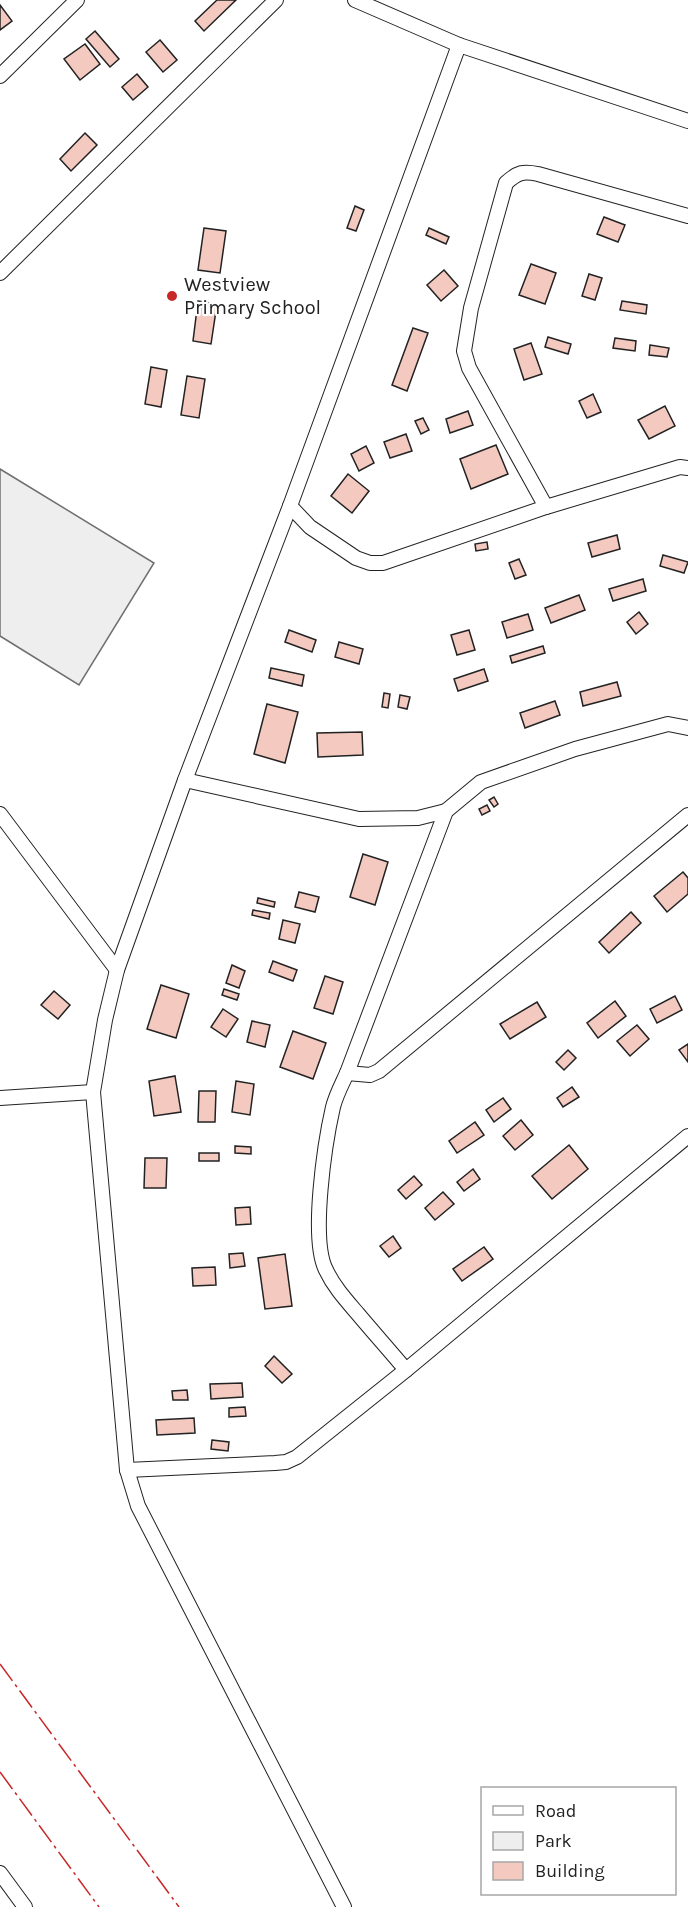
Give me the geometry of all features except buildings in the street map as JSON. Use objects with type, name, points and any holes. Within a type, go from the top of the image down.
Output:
[{"type":"street","points":[[0,76],[77,0]]},
{"type":"street","points":[[0,273],[276,0]]},
{"type":"street","points":[[355,0],[459,45],[688,121]]},
{"type":"street","points":[[344,1907],[138,1506],[127,1470],[93,1092],[105,1020],[117,970],[185,780],[290,506],[459,45]]},
{"type":"street","points":[[546,507],[469,368],[464,351],[471,308],[506,183],[513,176],[524,172],[538,174],[688,216]]},
{"type":"street","points":[[290,506],[310,527],[356,558],[370,563],[383,562],[546,507],[680,467],[688,468]]},
{"type":"street","points":[[185,780],[359,819],[418,818],[446,810],[481,782],[575,749],[668,724],[688,728]]},
{"type":"street","points":[[406,1370],[335,1287],[324,1268],[320,1251],[322,1178],[333,1107],[446,810]]},
{"type":"street","points":[[0,814],[117,970]]},
{"type":"street","points":[[347,1073],[370,1075],[379,1071],[688,816]]},
{"type":"street","points":[[0,1098],[93,1092]]},
{"type":"street","points":[[127,1470],[286,1462],[297,1457],[406,1370],[688,1136]]},
{"type":"street","points":[[0,1873],[25,1907]]},
{"type":"green space","points":[[0,469],[154,563],[79,685],[0,636]]},
{"type":"power","points":[[0,1664],[179,1907]]},
{"type":"power","points":[[0,1772],[99,1907]]},
{"type":"place","name":"Westview Primary School","points":[[172,296]]}]
